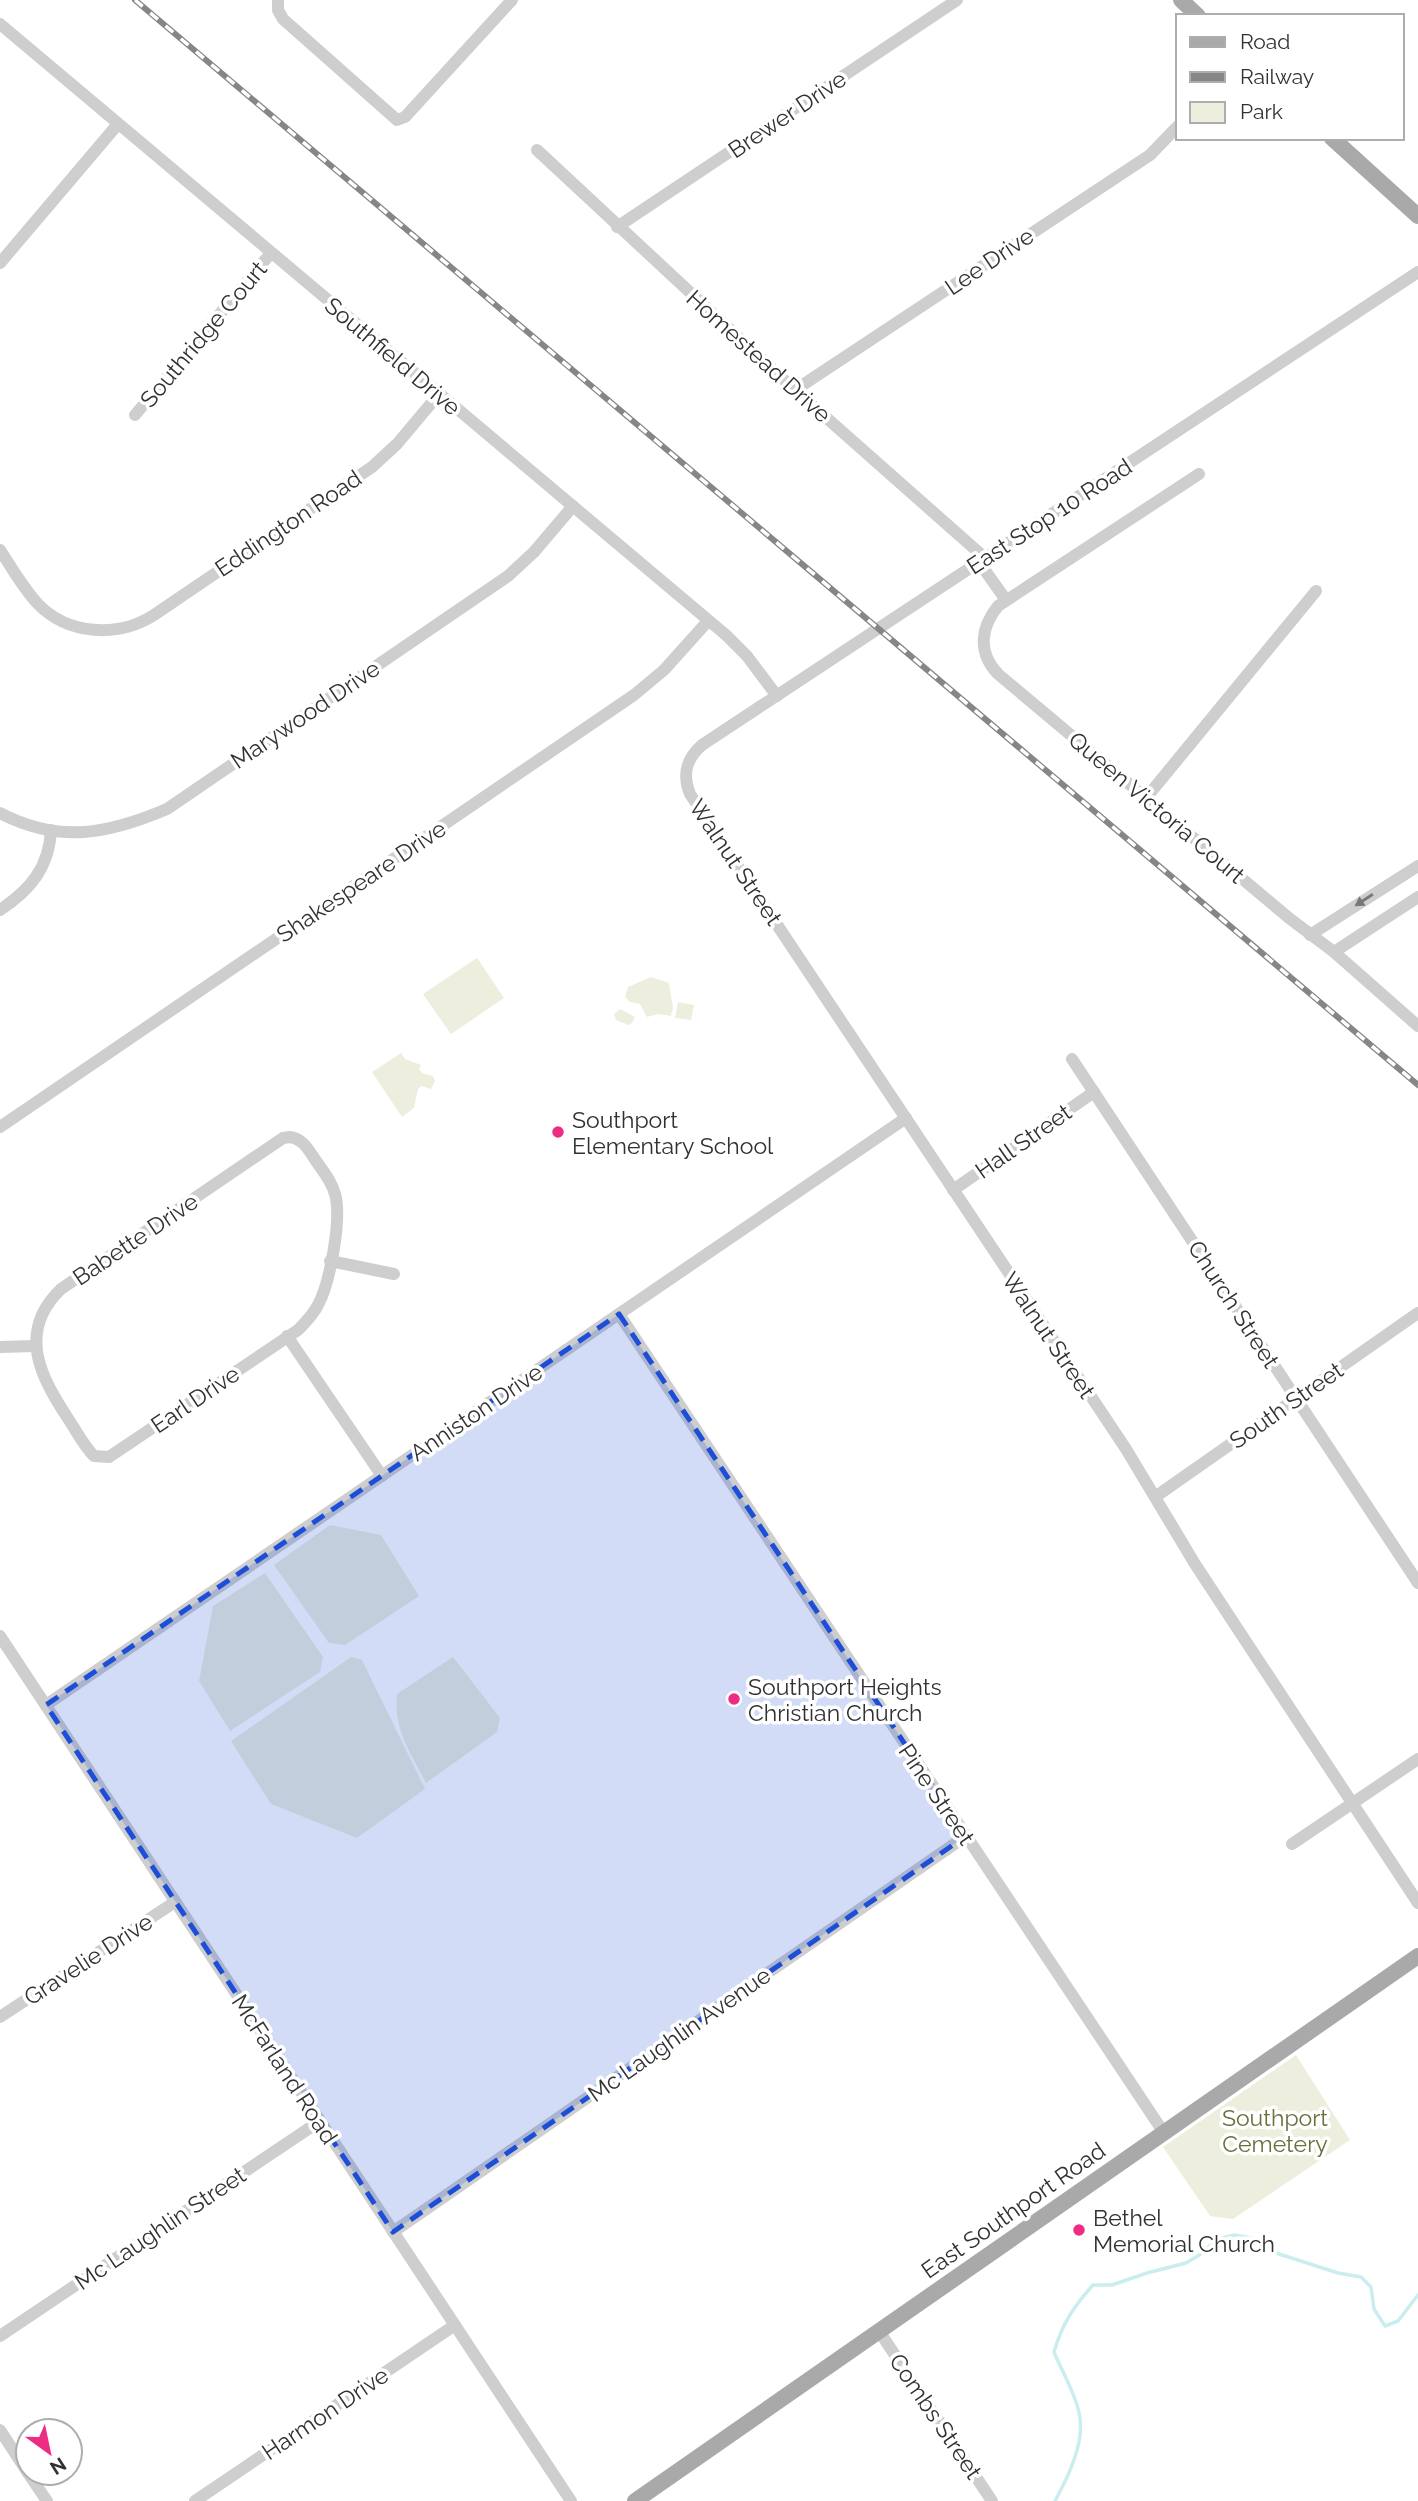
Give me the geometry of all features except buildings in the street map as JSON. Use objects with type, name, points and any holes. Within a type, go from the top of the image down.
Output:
[{"type":"main road","points":[[1181,0],[1196,14]]},
{"type":"main road","points":[[1334,140],[1418,216]]},
{"type":"main road","name":"East Southport Road","points":[[635,2501],[1418,1956]]},
{"type":"street","points":[[278,3],[283,19],[393,118],[399,120],[405,117],[512,0]]},
{"type":"street","name":"Brewer Drive","points":[[617,227],[957,0]]},
{"type":"street","name":"Southfield Drive","points":[[0,24],[708,621],[747,656],[778,696]]},
{"type":"street","points":[[0,264],[118,124]]},
{"type":"street","name":"Lee Drive","points":[[795,390],[1150,155],[1176,128]]},
{"type":"street","name":"Homestead Drive","points":[[537,150],[617,227],[982,560]]},
{"type":"street","name":"Southridge Court","points":[[135,415],[271,253]]},
{"type":"street","name":"East Stop 10 Road","points":[[686,767],[695,751],[702,745],[1418,272]]},
{"type":"street","name":"Eddington Road","points":[[0,550],[35,601],[52,616],[88,630],[120,629],[149,618],[363,473],[397,443],[439,394]]},
{"type":"street","name":"Queen Victoria Court","points":[[1199,474],[1006,600],[992,613],[985,625],[983,643],[990,664],[998,674],[1418,1026]]},
{"type":"street","name":"Marywood Drive","points":[[0,813],[31,826],[72,832],[108,830],[138,822],[167,809],[508,576],[541,544],[573,506]]},
{"type":"street","points":[[982,560],[1006,600]]},
{"type":"street","points":[[1146,798],[1316,591]]},
{"type":"street","name":"Shakespeare Drive","points":[[0,1127],[634,695],[664,670],[708,621]]},
{"type":"street","name":"Walnut Street","points":[[686,767],[685,780],[690,794],[1155,1497],[1195,1564],[1418,1903]]},
{"type":"street","points":[[0,910],[22,896],[36,880],[47,856],[51,831]]},
{"type":"street","points":[[1310,935],[1418,866]]},
{"type":"street","points":[[1334,953],[1418,897]]},
{"type":"street","name":"Church Street","points":[[1072,1059],[1418,1583]]},
{"type":"street","name":"Hall Street","points":[[953,1190],[1094,1092]]},
{"type":"street","name":"Anniston Drive","points":[[46,1705],[906,1118]]},
{"type":"street","name":"Earl Drive","points":[[36,1346],[39,1366],[49,1390],[90,1452],[102,1458],[109,1457],[302,1326],[324,1294],[338,1214],[334,1192],[327,1177],[304,1143],[293,1137]]},
{"type":"street","name":"Babette Drive","points":[[36,1346],[38,1326],[44,1311],[61,1289],[283,1138],[293,1137]]},
{"type":"street","points":[[330,1261],[394,1274]]},
{"type":"street","name":"South Street","points":[[1155,1497],[1418,1313]]},
{"type":"street","name":"Pine Street","points":[[619,1314],[1164,2133]]},
{"type":"street","points":[[287,1336],[382,1476]]},
{"type":"street","points":[[0,1348],[36,1346]]},
{"type":"street","name":"McFarland Road","points":[[0,1636],[571,2501]]},
{"type":"street","points":[[1292,1844],[1418,1759]]},
{"type":"street","name":"Mc Laughlin Avenue","points":[[393,2232],[966,1836]]},
{"type":"street","name":"Gravelie Drive","points":[[0,2017],[175,1902]]},
{"type":"street","name":"Mc Laughlin Street","points":[[0,2336],[320,2121]]},
{"type":"street","name":"Harmon Drive","points":[[195,2501],[455,2325]]},
{"type":"street","name":"Combs Street","points":[[879,2331],[992,2501]]},
{"type":"street","points":[[0,2430],[14,2452]]},
{"type":"highlighted area","points":[[619,1314],[966,1836],[393,2232],[46,1705]]},
{"type":"green space","points":[[477,958],[504,998],[451,1034],[423,994]]},
{"type":"green space","points":[[651,977],[669,983],[673,1008],[671,1016],[658,1014],[647,1017],[640,1004],[630,1002],[625,997],[628,987]]},
{"type":"green space","points":[[678,1002],[694,1005],[691,1020],[675,1018]]},
{"type":"green space","points":[[620,1009],[635,1017],[632,1023],[628,1025],[616,1020],[614,1014]]},
{"type":"green space","points":[[401,1053],[405,1059],[421,1065],[419,1069],[422,1073],[433,1076],[435,1081],[431,1089],[421,1086],[418,1089],[414,1108],[402,1117],[372,1072]]},
{"type":"green space","points":[[330,1525],[381,1535],[419,1596],[345,1645],[329,1643],[274,1565]]},
{"type":"green space","points":[[265,1573],[323,1657],[320,1672],[230,1731],[199,1681],[213,1606]]},
{"type":"green space","points":[[351,1657],[362,1660],[425,1789],[357,1838],[271,1804],[231,1741]]},
{"type":"green space","points":[[453,1657],[500,1718],[497,1732],[426,1783],[400,1729],[397,1694]]},
{"type":"green space","name":"Southport Cemetery","points":[[1296,2055],[1350,2140],[1233,2219],[1210,2216],[1163,2147]]},
{"type":"waterway","points":[[1055,2501],[1075,2458],[1081,2424],[1075,2397],[1054,2352],[1069,2316],[1093,2285],[1112,2285],[1186,2263],[1217,2239],[1235,2235],[1250,2238],[1276,2253],[1338,2273],[1361,2277],[1371,2287],[1374,2309],[1385,2326],[1398,2321],[1418,2295]]},
{"type":"railway","points":[[135,0],[1418,1085]]},
{"type":"place","name":"Southport Elementary School","points":[[558,1132]]},
{"type":"place","name":"Southport Heights Christian Church","points":[[734,1699]]},
{"type":"place","name":"Bethel Memorial Church","points":[[1079,2230]]}]
